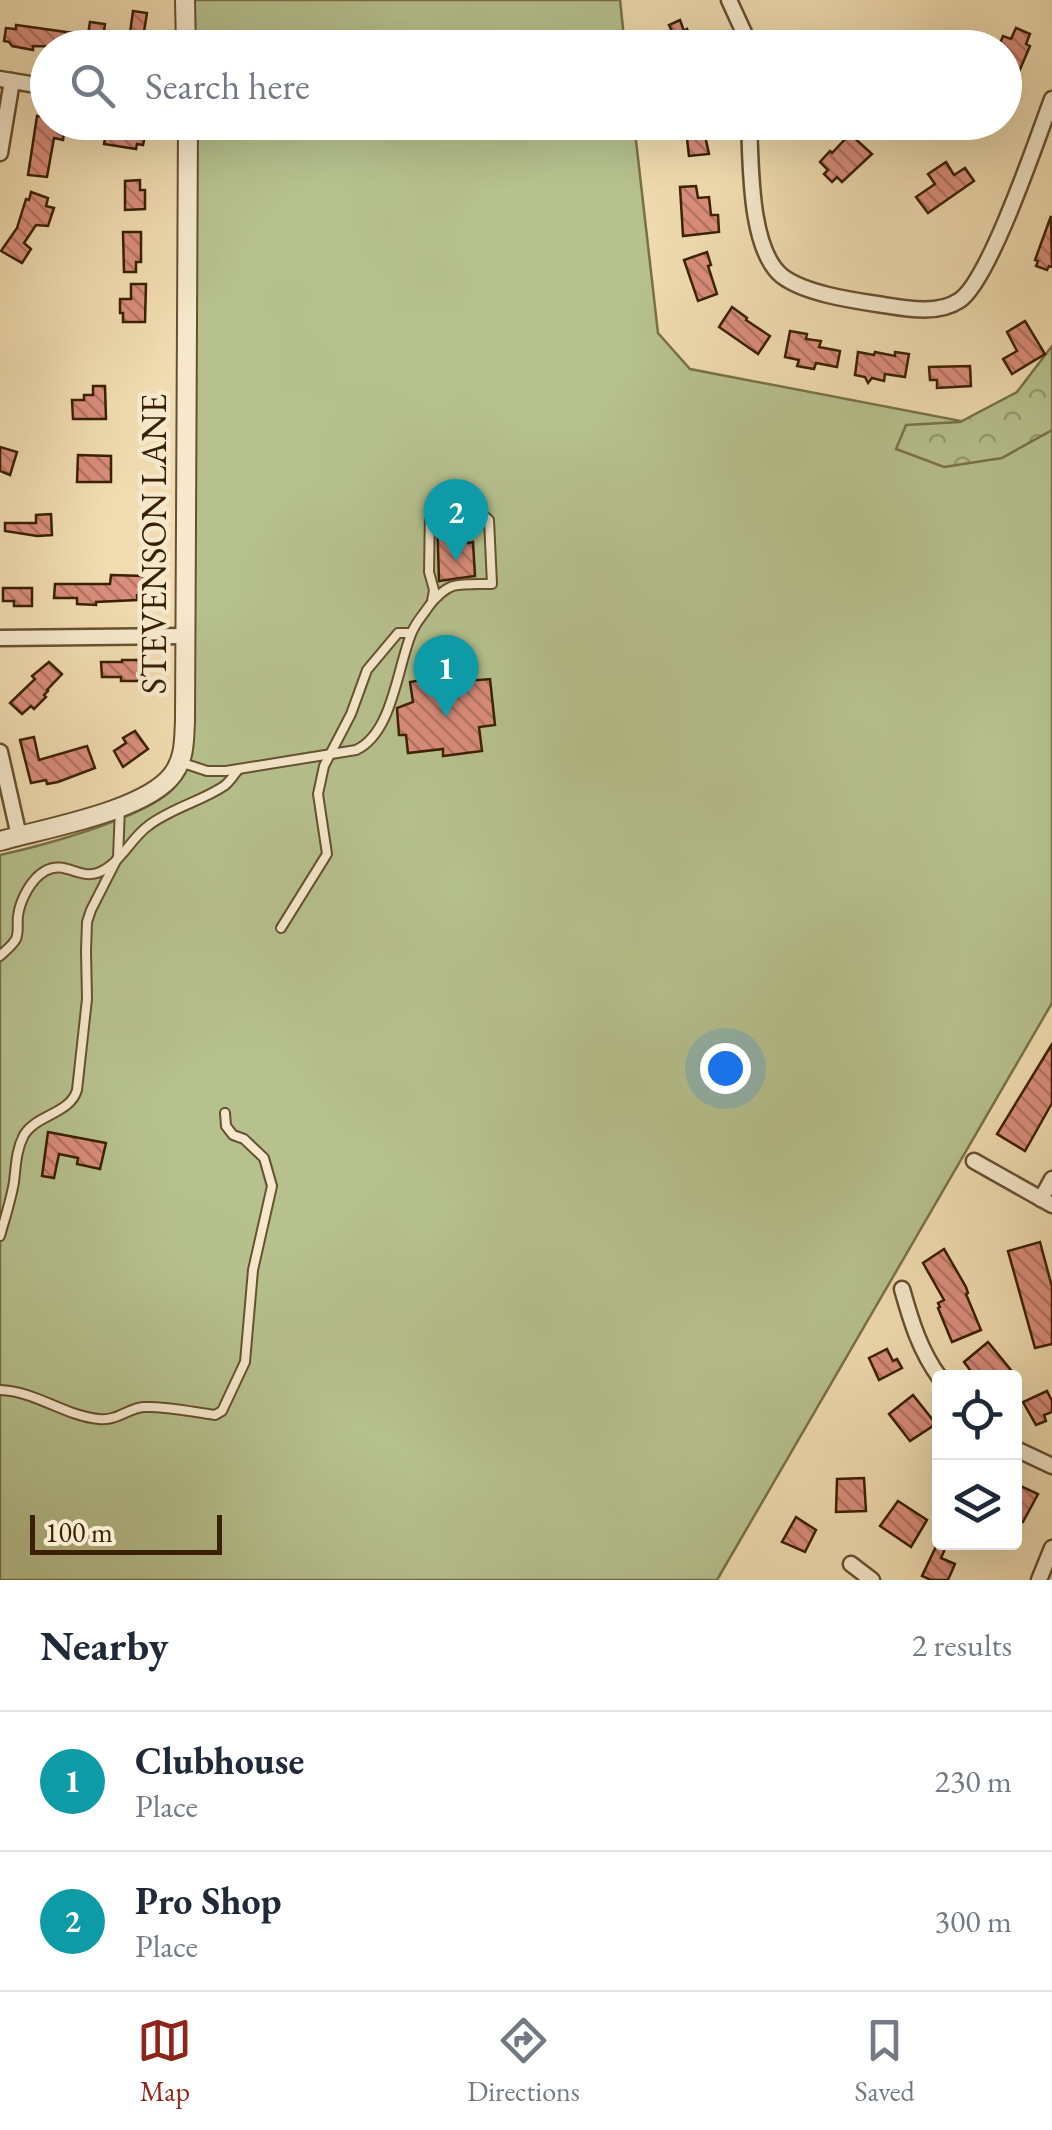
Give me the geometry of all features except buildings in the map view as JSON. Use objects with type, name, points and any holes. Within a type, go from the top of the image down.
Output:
[{"type":"street","points":[[185,0],[186,30]]},
{"type":"street","points":[[729,0],[743,30]]},
{"type":"street","points":[[0,153],[6,80]]},
{"type":"street","points":[[751,140],[760,240],[772,266],[783,276],[808,289],[872,304],[938,308],[959,300],[978,279],[1052,99]]},
{"type":"street","name":"STEVENSON LANE","points":[[180,762],[185,721],[188,140]]},
{"type":"street","points":[[0,638],[184,636]]},
{"type":"street","points":[[0,752],[19,836]]},
{"type":"street","points":[[0,842],[120,808],[163,785],[180,762]]},
{"type":"street","points":[[974,1161],[1046,1202],[1052,1179]]},
{"type":"street","points":[[902,1289],[915,1332],[933,1370]]},
{"type":"street","points":[[1022,1452],[1052,1466]]},
{"type":"street","points":[[1039,1580],[1052,1548]]},
{"type":"street","points":[[851,1564],[872,1580]]},
{"type":"lane","points":[[180,762],[207,771],[366,746],[385,717],[411,633],[432,600],[430,512],[444,502],[458,500],[471,504],[489,520],[492,584],[452,586],[432,600]]},
{"type":"lane","points":[[280,928],[326,854],[318,794],[324,766],[351,714],[367,670],[398,633],[411,633]]},
{"type":"lane","points":[[0,956],[16,938],[18,912],[35,879],[54,867],[82,874],[105,869],[145,828],[226,785],[239,768]]},
{"type":"lane","points":[[0,1236],[14,1185],[18,1150],[26,1133],[75,1098],[88,999],[88,922],[118,857],[120,808]]},
{"type":"lane","points":[[0,1390],[100,1419],[146,1407],[215,1415],[222,1411],[245,1362],[253,1270],[272,1186],[264,1158],[244,1140],[232,1136],[225,1113]]},
{"type":"green space","points":[[194,0],[620,0],[623,30],[195,30]]},
{"type":"green space","points":[[195,140],[636,140],[658,333],[690,369],[1034,435],[1052,391],[1052,1003],[717,1580],[0,1580],[0,855],[91,829],[140,810],[173,789],[192,755]]},
{"type":"green space","points":[[1052,346],[1052,430],[1002,458],[944,467],[896,449],[906,425],[960,422],[1017,392]]},
{"type":"place","name":"Pro Shop","points":[[456,561]]},
{"type":"place","name":"Clubhouse","points":[[446,717]]}]
